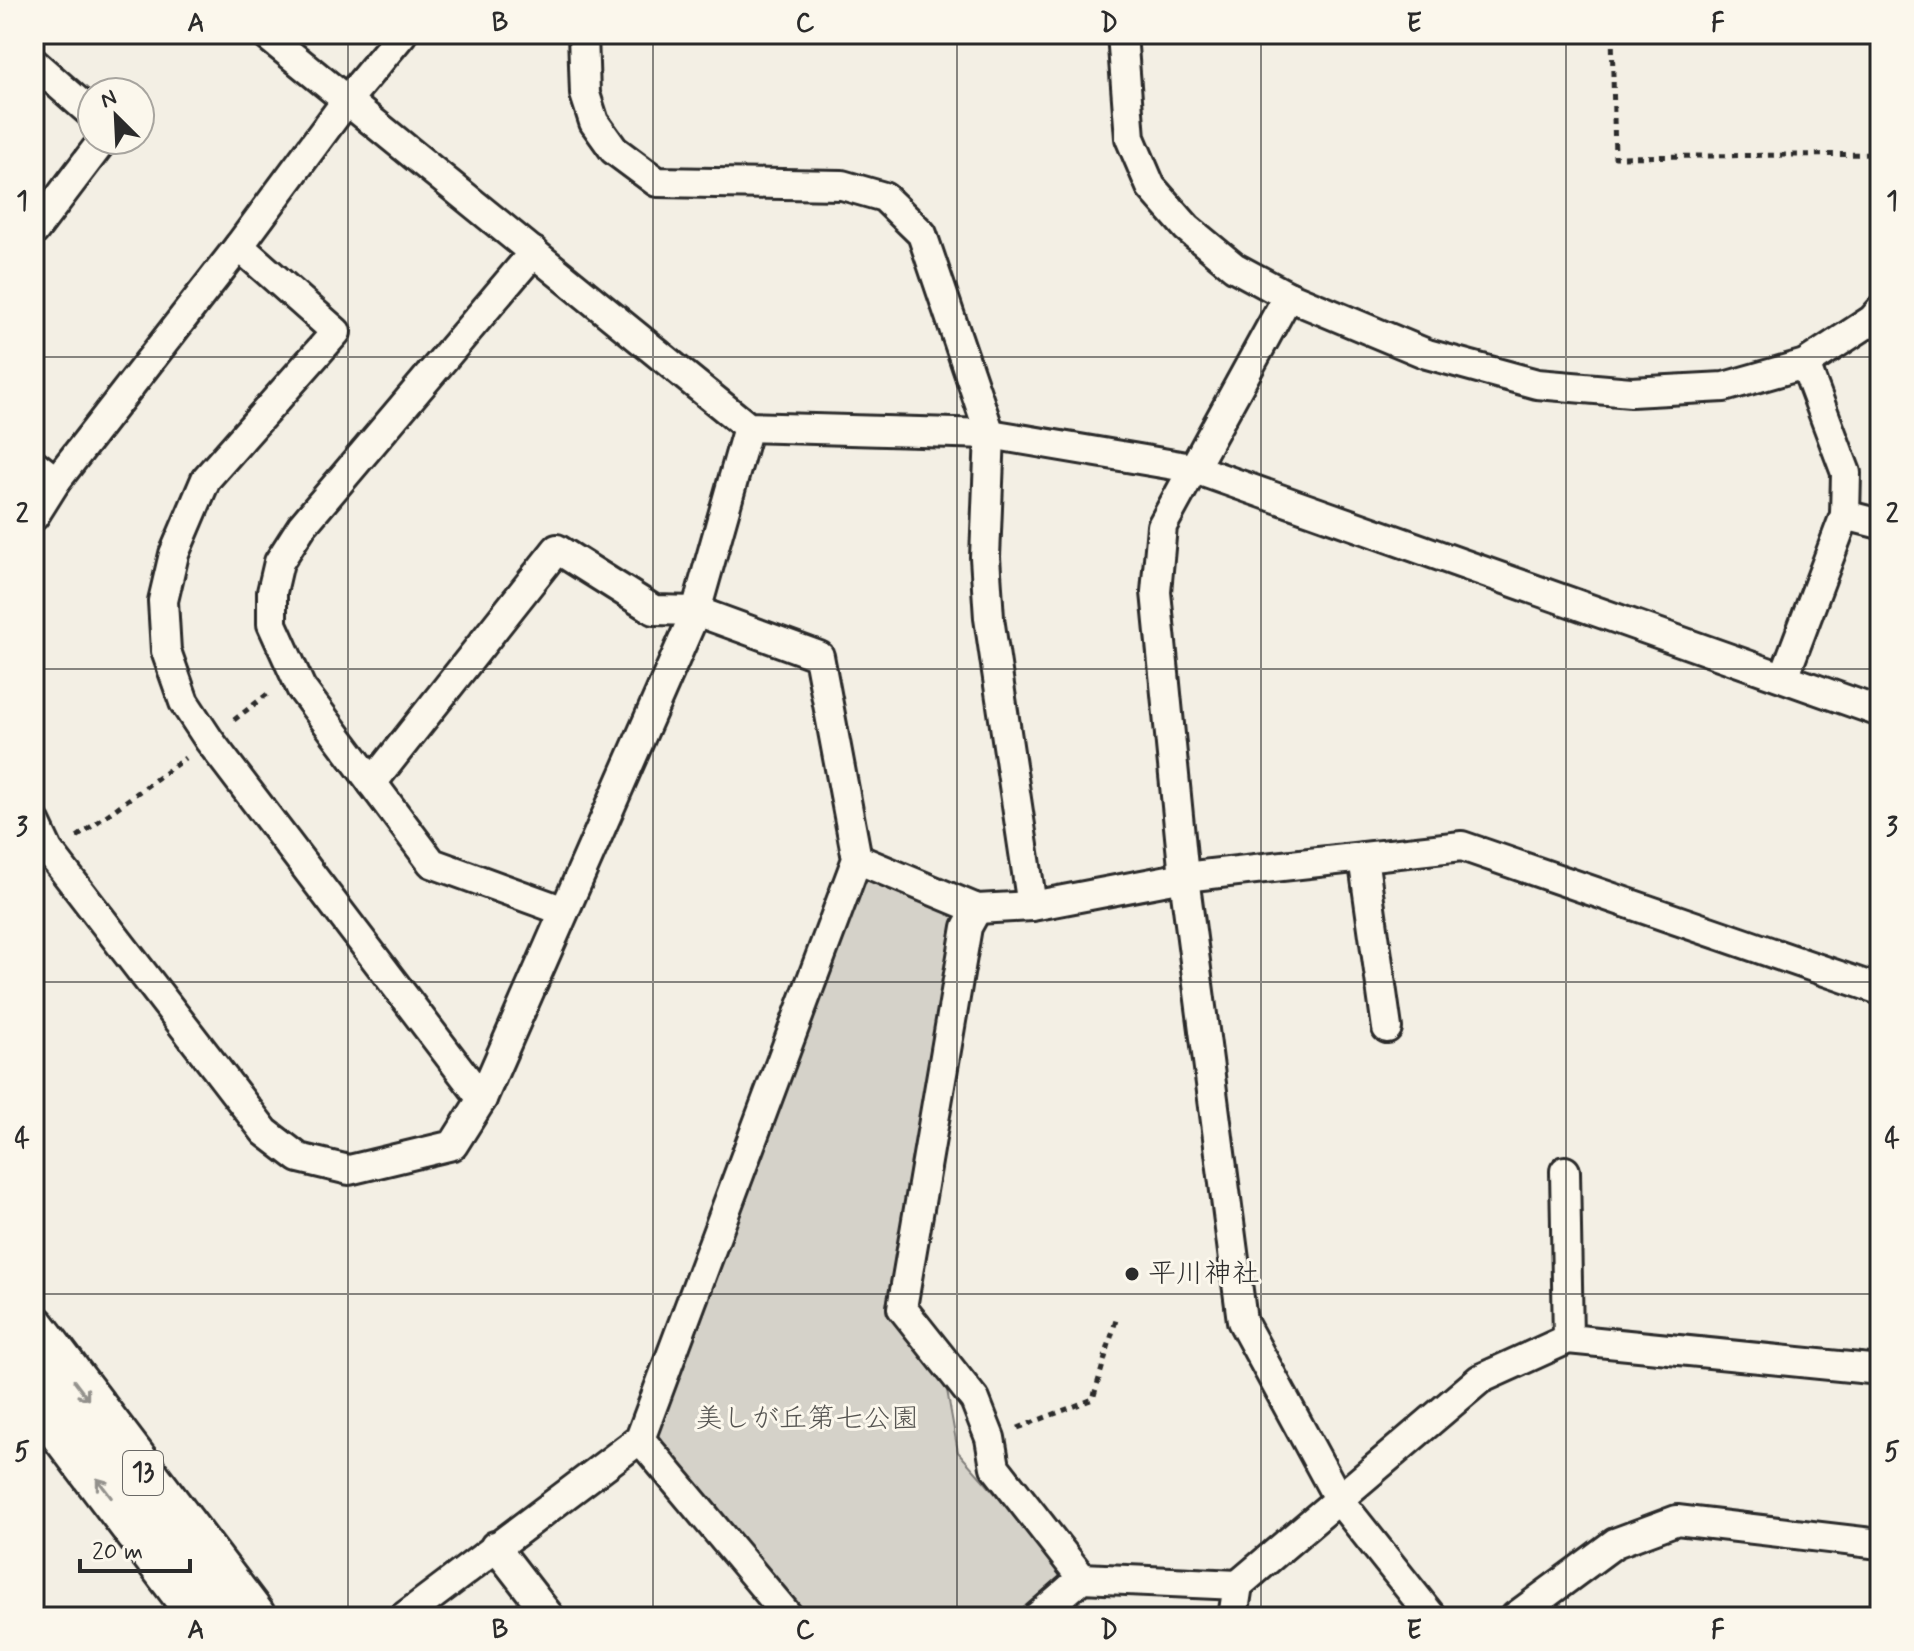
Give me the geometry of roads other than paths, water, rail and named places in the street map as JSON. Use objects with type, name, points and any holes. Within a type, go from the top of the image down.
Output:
[{"type":"main road","name":"13","points":[[34,1328],[253,1617]]},
{"type":"main road","name":"13","points":[[34,1395],[185,1610]]},
{"type":"street","points":[[265,34],[748,427],[990,434],[1192,468],[1880,712]]},
{"type":"street","points":[[34,516],[45,473],[239,246],[347,100],[402,34]]},
{"type":"street","points":[[583,34],[585,94],[594,122],[614,150],[657,182],[842,185],[884,197],[922,234],[990,434],[985,557],[989,618],[1032,906]]},
{"type":"street","points":[[1122,34],[1130,138],[1151,187],[1187,228],[1234,267],[1288,296],[1427,354],[1537,384],[1631,392],[1724,387],[1805,364],[1872,320],[1880,311]]},
{"type":"street","points":[[34,63],[76,100]]},
{"type":"street","points":[[34,231],[91,156]]},
{"type":"street","points":[[239,246],[336,332],[206,479],[174,554],[163,601],[166,651],[184,702],[209,740],[482,1099]]},
{"type":"street","points":[[534,252],[302,526],[279,562],[272,592],[272,624],[301,688],[432,863],[564,911]]},
{"type":"street","points":[[1288,296],[1162,526],[1156,592],[1184,877],[1242,1321],[1339,1500],[1432,1617]]},
{"type":"street","points":[[1784,677],[1845,515],[1846,473],[1805,364]]},
{"type":"street","points":[[34,820],[53,855],[265,1132],[299,1158],[349,1170],[453,1145],[482,1099],[696,611],[748,427]]},
{"type":"street","points":[[1845,515],[1880,524]]},
{"type":"street","points":[[372,783],[557,549],[654,610],[696,611],[819,656],[857,859],[640,1439],[404,1617]]},
{"type":"street","points":[[857,859],[977,909],[1032,906],[1184,877],[1462,846],[1880,990]]},
{"type":"street","points":[[1363,857],[1387,1028]]},
{"type":"street","points":[[977,909],[967,927],[902,1308],[975,1400],[990,1438],[995,1467],[1082,1578]]},
{"type":"street","points":[[1565,1171],[1568,1339]]},
{"type":"street","points":[[1233,1617],[1238,1585],[1480,1379],[1568,1339],[1880,1370]]},
{"type":"street","points":[[640,1439],[789,1617]]},
{"type":"street","points":[[1515,1617],[1615,1543],[1677,1520],[1880,1544]]},
{"type":"street","points":[[495,1546],[550,1617]]},
{"type":"street","points":[[1037,1617],[1082,1578],[1238,1585]]},
{"type":"place","name":"平川神社","points":[[1132,1274]]},
{"type":"park label","name":"美しが丘第七公園","points":[[807,1419]]}]
